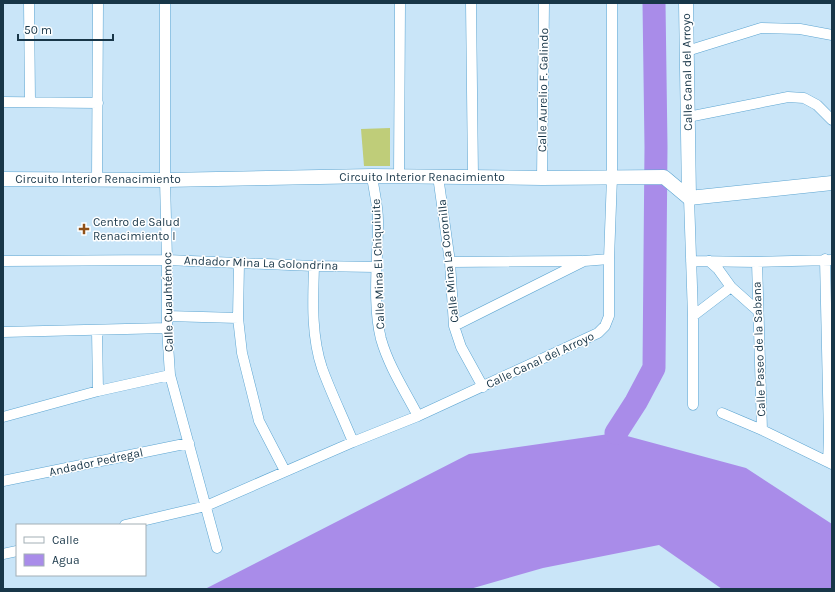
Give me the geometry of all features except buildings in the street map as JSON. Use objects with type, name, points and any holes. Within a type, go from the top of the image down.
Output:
[{"type":"main road","name":"Calle Canal del Arroyo","points":[[686,3],[689,198]]},
{"type":"main road","name":"Circuito Interior Renacimiento","points":[[3,179],[165,180],[372,176],[542,178],[664,177],[689,198]]},
{"type":"main road","points":[[689,198],[832,184]]},
{"type":"street","points":[[30,3],[30,101]]},
{"type":"street","points":[[97,179],[98,3]]},
{"type":"street","name":"Calle Cuauhtémoc","points":[[165,3],[165,180],[167,328],[170,375],[217,548]]},
{"type":"street","points":[[399,176],[400,3]]},
{"type":"street","points":[[471,3],[473,177]]},
{"type":"street","name":"Calle Aurelio F. Galindo","points":[[542,178],[544,3]]},
{"type":"street","name":"Calle Canal del Arroyo","points":[[285,471],[418,416],[483,387],[598,333],[606,326],[609,316],[609,259],[612,177],[612,3]]},
{"type":"street","points":[[687,51],[761,28],[800,29],[832,35]]},
{"type":"street","points":[[688,116],[788,97],[804,98],[817,105],[832,120]]},
{"type":"street","points":[[3,102],[30,101],[98,103]]},
{"type":"street","name":"Calle Mina El Chiquiuite","points":[[372,176],[378,221],[376,267],[378,315],[381,338],[387,357],[418,416]]},
{"type":"street","name":"Calle Mina La Coronilla","points":[[438,176],[450,262],[454,326],[461,347],[483,387]]},
{"type":"street","name":"Calle Canal del Arroyo","points":[[689,198],[693,316],[693,405]]},
{"type":"street","points":[[450,262],[584,261],[609,259]]},
{"type":"street","name":"Andador Mina La Golondrina","points":[[3,261],[167,260],[239,264],[376,267]]},
{"type":"street","points":[[691,261],[757,262],[829,260],[830,463]]},
{"type":"street","points":[[454,326],[584,261]]},
{"type":"street","points":[[709,261],[718,269],[731,287],[758,311]]},
{"type":"street","name":"Calle Paseo de la Sabana","points":[[757,262],[762,430],[830,463]]},
{"type":"street","points":[[129,524],[206,506],[285,471],[259,421],[242,353],[238,318],[239,264]]},
{"type":"street","points":[[314,266],[313,306],[316,339],[322,367],[353,442]]},
{"type":"street","points":[[693,316],[731,287]]},
{"type":"street","points":[[167,316],[238,318]]},
{"type":"street","points":[[3,332],[167,328]]},
{"type":"street","points":[[97,330],[98,391]]},
{"type":"street","points":[[3,417],[98,391],[170,375]]},
{"type":"street","points":[[722,413],[762,430]]},
{"type":"street","name":"Andador Pedregal","points":[[3,481],[189,442]]},
{"type":"street","points":[[3,554],[16,551]]},
{"type":"green space","points":[[390,128],[390,166],[364,166],[361,129]]},
{"type":"water","points":[[616,433],[746,468],[832,524],[832,589],[722,589],[659,545],[543,568],[470,589],[205,589],[469,454]]},
{"type":"waterway","points":[[616,433],[636,402],[654,368],[656,147],[654,3]]},
{"type":"place","name":"Centro de Salud Renacimiento I","points":[[84,229]]}]
